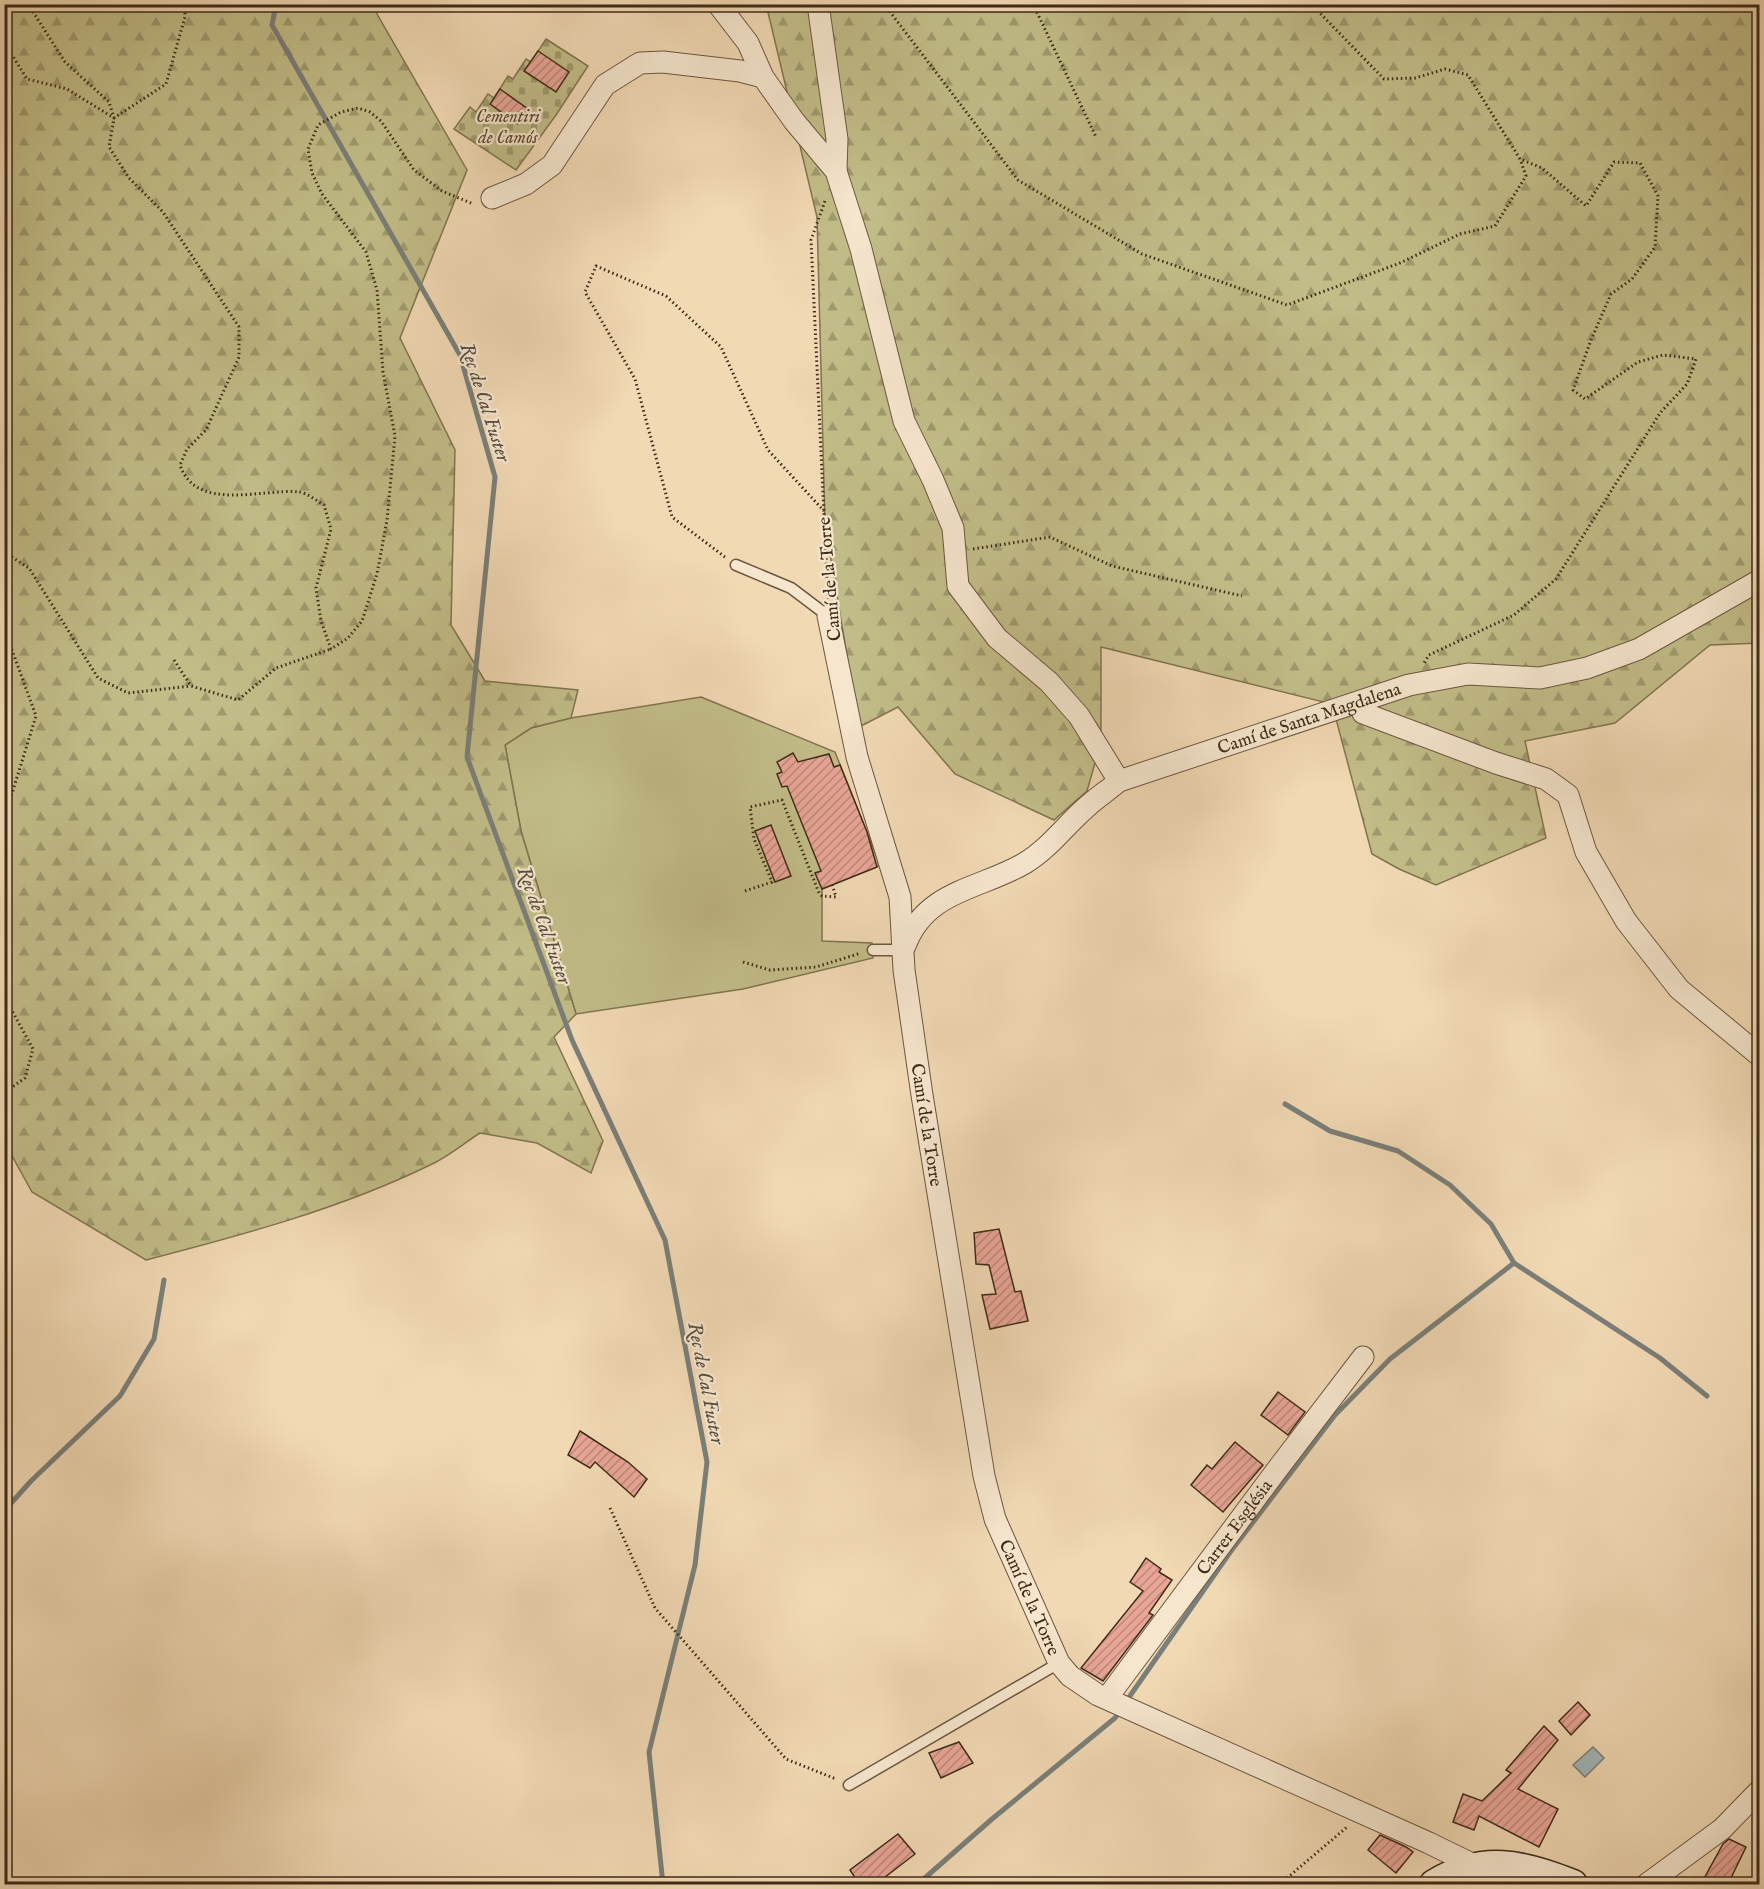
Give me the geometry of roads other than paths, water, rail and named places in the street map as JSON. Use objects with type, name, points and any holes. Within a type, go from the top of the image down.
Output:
[{"type":"street","points":[[718,4],[748,43],[763,77],[794,122],[837,171]]},
{"type":"street","points":[[818,4],[837,139],[837,171],[861,249],[904,421],[933,480],[953,528],[958,586],[997,638],[1049,682],[1079,716],[1119,782]]},
{"type":"street","points":[[492,198],[526,184],[552,165],[605,85],[640,63],[663,62],[741,71],[763,77]]},
{"type":"street","name":"Camí de Santa Magdalena","points":[[904,950],[910,933],[918,921],[947,896],[980,884],[1027,862],[1089,804],[1119,782],[1409,685],[1468,674],[1540,678],[1587,669],[1639,649],[1760,580]]},
{"type":"street","name":"Camí de la Torre","points":[[828,616],[857,757],[900,897],[904,970],[922,1095],[984,1476],[995,1519],[1059,1663],[1070,1676],[1098,1695],[1476,1866]]},
{"type":"street","points":[[1359,702],[1363,713],[1546,779],[1568,795],[1586,852],[1626,921],[1679,989],[1760,1056]]},
{"type":"street","name":"Carrer Església","points":[[1107,1698],[1363,1357]]},
{"type":"street","points":[[1647,1884],[1722,1829],[1760,1790]]},
{"type":"street","points":[[1429,1843],[1440,1881],[1476,1866],[1495,1864],[1511,1866],[1556,1882]]},
{"type":"lane","points":[[736,565],[791,588],[828,616]]},
{"type":"lane","points":[[873,950],[904,950]]},
{"type":"lane","points":[[849,1785],[1059,1663]]},
{"type":"waterway","name":"Rec de Cal Fuster","points":[[276,4],[272,25],[460,355],[495,477],[467,757],[572,1040],[665,1240],[707,1462],[695,1565],[649,1752],[663,1884]]},
{"type":"waterway","points":[[1285,1104],[1330,1131],[1398,1151],[1450,1185],[1491,1224],[1514,1263],[1660,1358],[1707,1396]]},
{"type":"waterway","points":[[1125,1703],[1231,1551],[1335,1415],[1390,1359],[1514,1263]]},
{"type":"waterway","points":[[4,1511],[31,1481],[120,1396],[154,1339],[164,1280]]},
{"type":"waterway","points":[[918,1884],[992,1819],[1115,1718],[1120,1711]]},
{"type":"park label","name":"Cementiri de Camós","points":[[508,126]]}]
